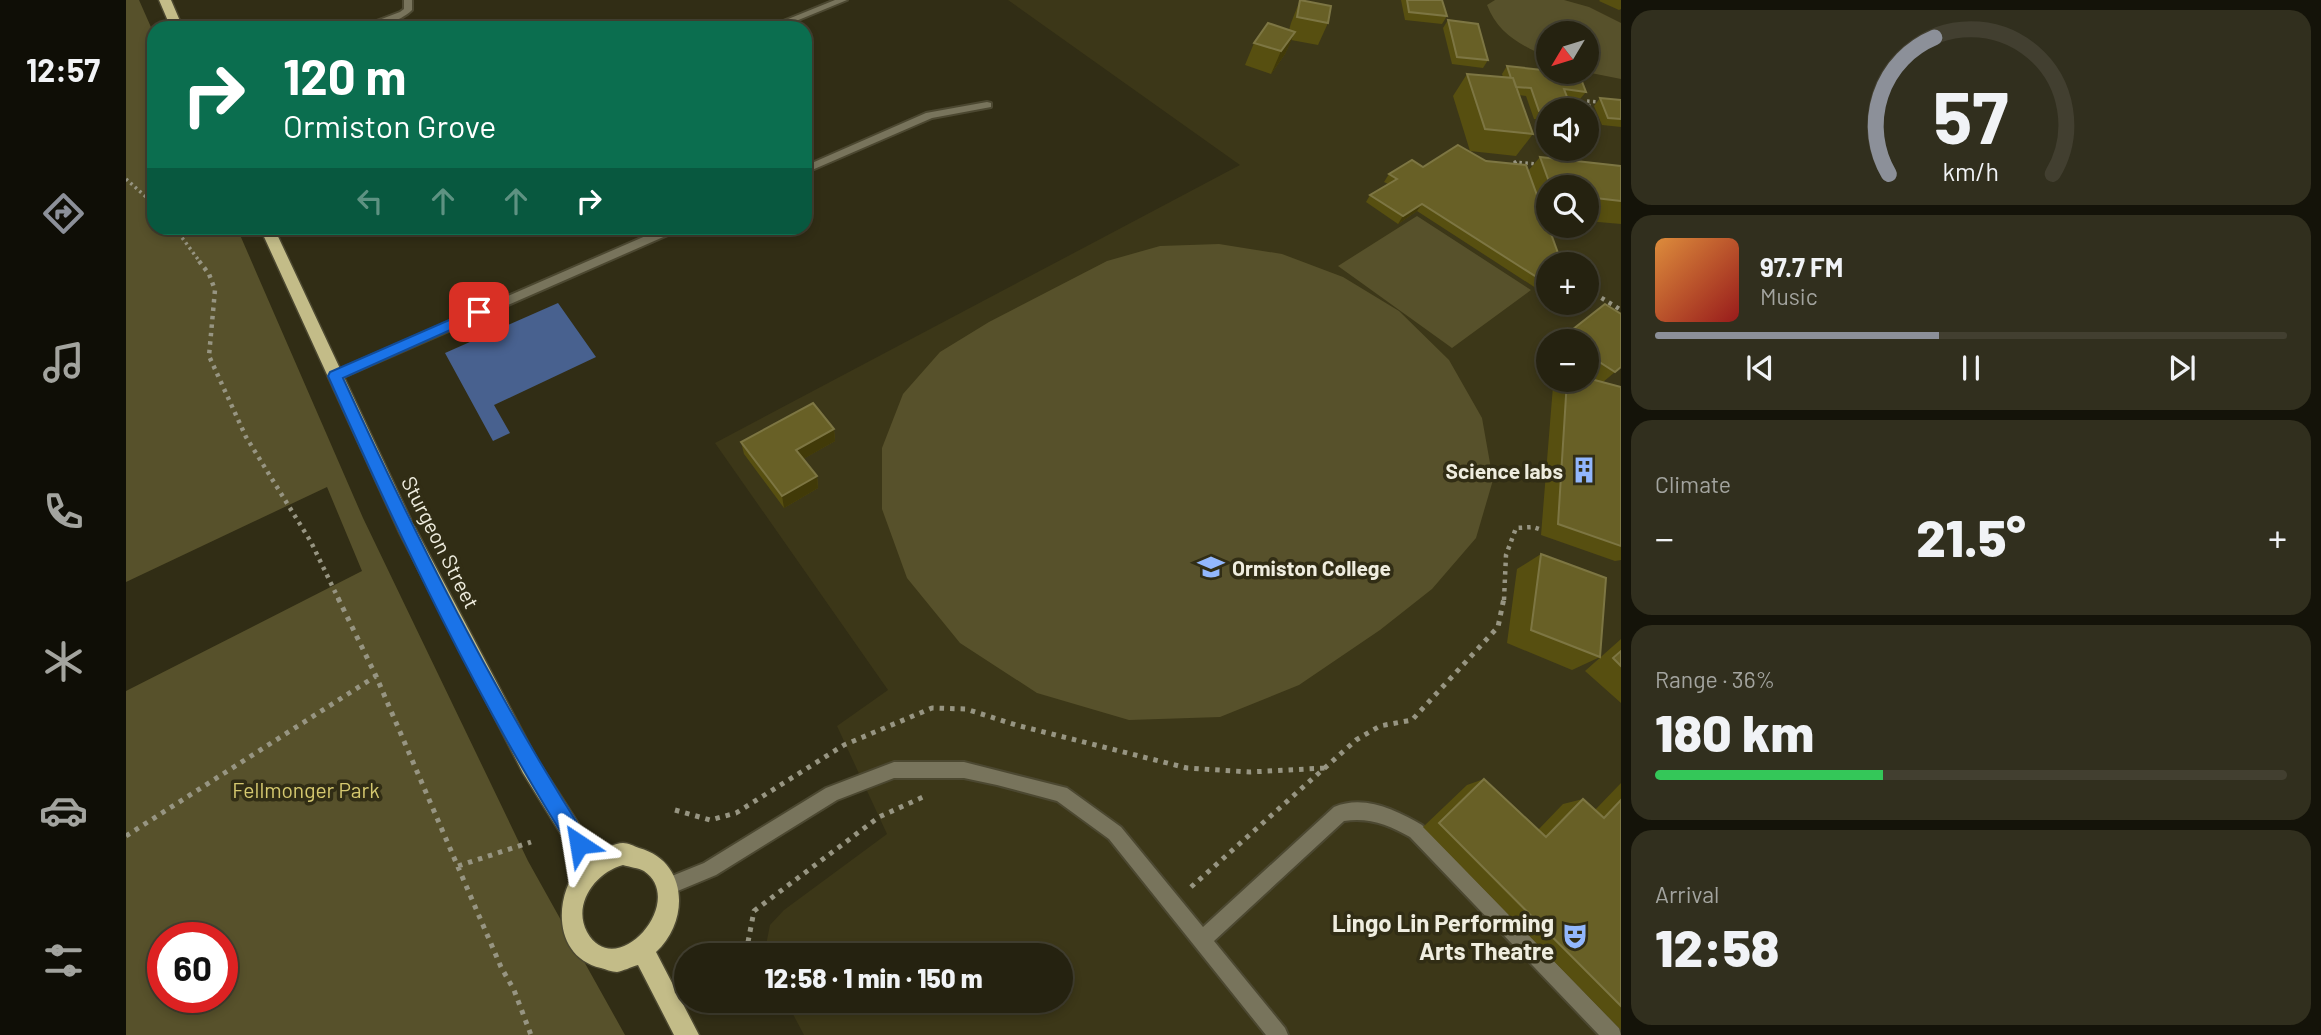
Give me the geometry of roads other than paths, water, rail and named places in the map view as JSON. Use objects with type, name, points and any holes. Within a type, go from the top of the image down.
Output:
[{"type":"main road","points":[[165,0],[174,21]]},
{"type":"main road","name":"Sturgeon Street","points":[[273,235],[393,503],[523,754],[594,867]]},
{"type":"main road","points":[[623,854],[638,855],[652,861],[662,872],[668,886],[665,921],[655,938],[642,950],[626,958],[610,960],[594,955],[582,945],[574,931],[572,914],[575,896],[582,880],[594,867],[608,858],[623,854]]},
{"type":"main road","points":[[642,950],[687,1035]]},
{"type":"street","points":[[385,21],[403,15],[408,10],[408,0]]},
{"type":"street","points":[[789,21],[843,0]]},
{"type":"street","points":[[812,167],[930,115],[987,105]]},
{"type":"street","points":[[335,376],[657,235]]},
{"type":"street","points":[[668,886],[710,869],[832,794],[861,782],[894,770],[964,770],[1061,794],[1115,833],[1278,1035]]},
{"type":"street","points":[[1202,940],[1340,813],[1359,809],[1378,813],[1416,831],[1612,1035]]},
{"type":"water","points":[[558,303],[596,357],[494,405],[510,433],[493,441],[445,353]]},
{"type":"place","name":"Science labs","points":[[1584,470]]},
{"type":"place","name":"Ormiston College","points":[[1211,567]]},
{"type":"place","name":"Lingo Lin Performing Arts Theatre","points":[[1575,936]]},
{"type":"park label","name":"Fellmonger Park","points":[[306,789]]}]
